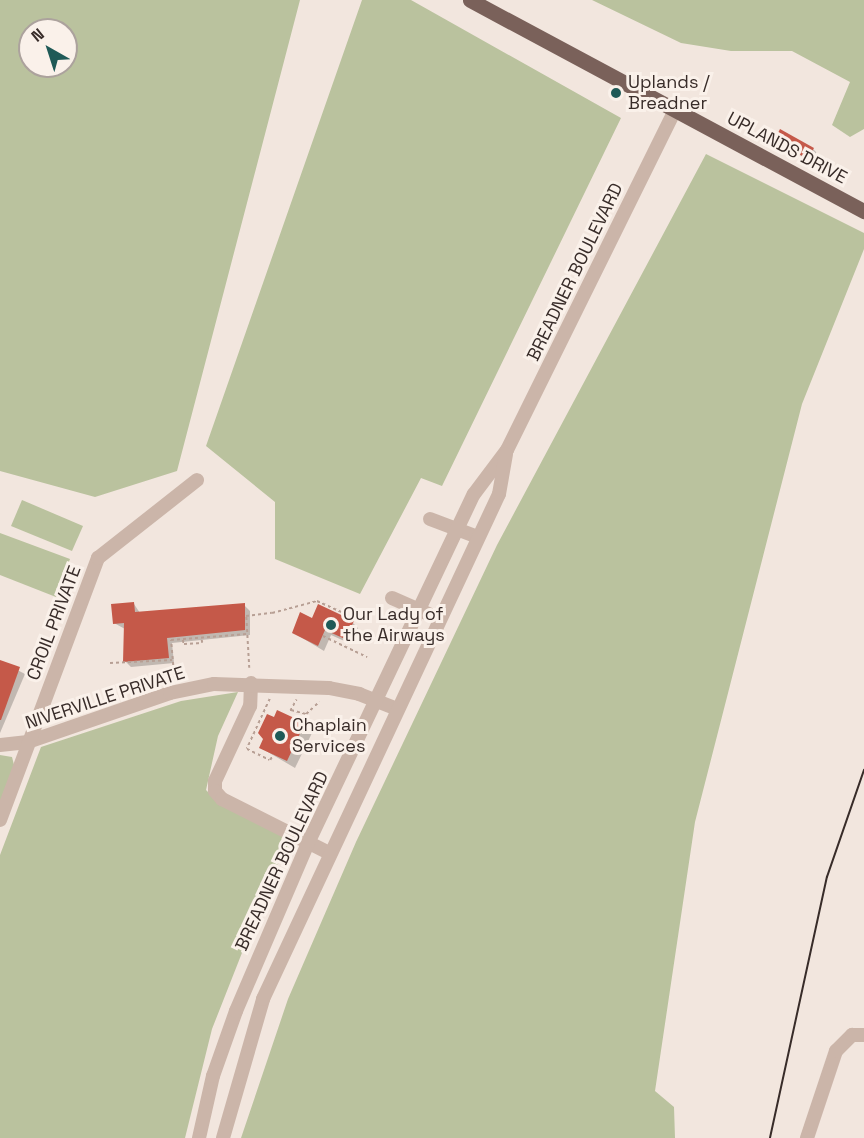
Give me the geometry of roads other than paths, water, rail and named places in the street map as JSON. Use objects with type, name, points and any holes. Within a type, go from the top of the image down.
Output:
[{"type":"main road","name":"UPLANDS DRIVE","points":[[470,0],[864,211]]},
{"type":"street","name":"BREADNER BOULEVARD","points":[[203,1137],[223,1046],[261,947],[309,841],[474,495],[507,450],[675,110]]},
{"type":"street","name":"BREADNER BOULEVARD","points":[[223,1138],[245,1054],[263,999],[329,853],[499,494],[507,450]]},
{"type":"street","name":"CROIL PRIVATE","points":[[0,820],[98,558],[198,480]]},
{"type":"street","points":[[430,519],[478,537]]},
{"type":"street","points":[[392,598],[440,619]]},
{"type":"street","points":[[251,683],[250,706],[215,781],[216,791],[222,799],[329,853]]},
{"type":"street","name":"NIVERVILLE PRIVATE","points":[[0,745],[28,742],[170,693],[214,684],[251,683],[329,688],[376,700],[397,709]]},
{"type":"street","points":[[807,1138],[836,1051],[852,1035],[864,1035]]},
{"type":"street","points":[[223,1046],[245,1054]]},
{"type":"tram line","points":[[770,1138],[827,877],[864,770]]},
{"type":"place","name":"Uplands / Breadner","points":[[616,93]]},
{"type":"place","name":"Our Lady of the Airways","points":[[331,625]]},
{"type":"place","name":"Chaplain Services","points":[[280,736]]}]
